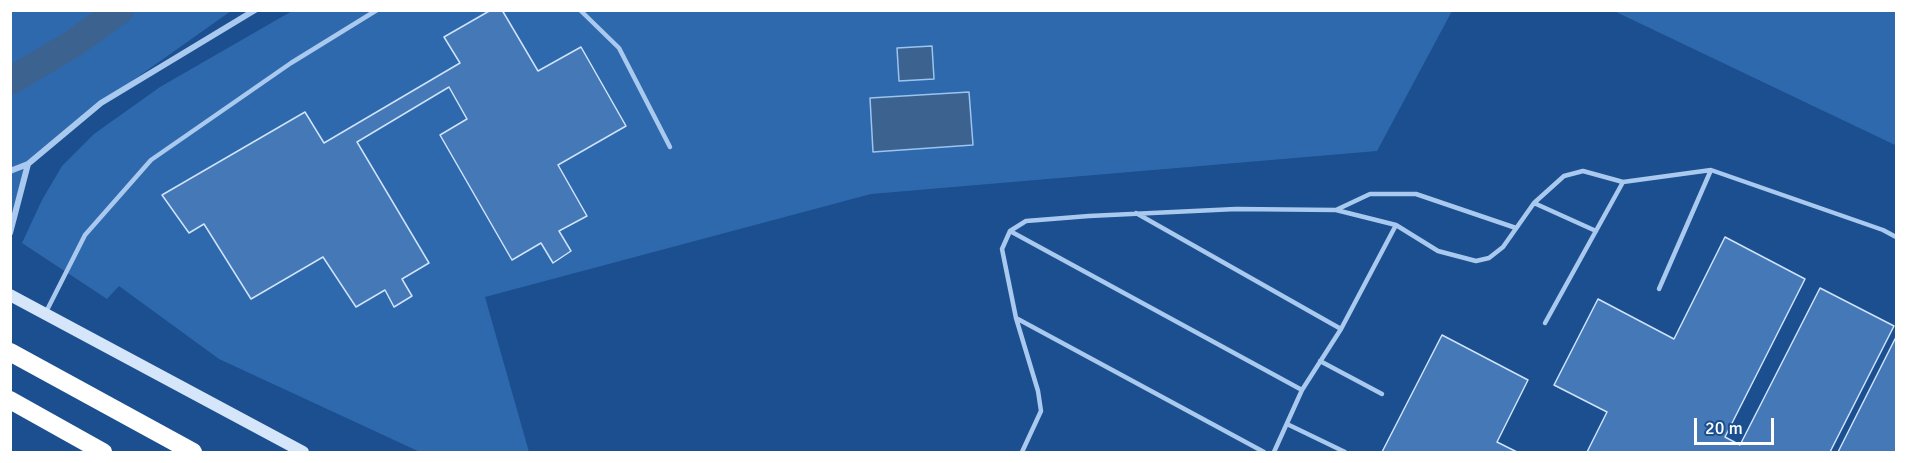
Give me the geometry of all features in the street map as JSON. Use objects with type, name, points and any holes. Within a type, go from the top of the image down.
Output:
[{"type":"highway","points":[[10,352],[193,453]]},
{"type":"highway","points":[[10,400],[102,453]]},
{"type":"street","points":[[10,171],[28,164],[101,103],[255,10]]},
{"type":"street","points":[[10,233],[28,164]]},
{"type":"street","points":[[10,295],[303,453]]},
{"type":"lane","points":[[45,314],[85,235],[151,160],[291,63],[377,10]]},
{"type":"lane","points":[[580,10],[619,48],[670,147]]},
{"type":"lane","points":[[1659,289],[1711,170]]},
{"type":"lane","points":[[1022,453],[1041,411],[1038,391],[1016,318],[1002,249],[1010,231],[1026,221],[1236,209],[1336,210],[1396,225],[1438,251],[1476,261],[1489,258],[1503,247],[1534,204],[1564,176],[1583,171],[1623,182],[1711,170],[1882,230],[1896,237]]},
{"type":"lane","points":[[1545,323],[1623,182]]},
{"type":"lane","points":[[1336,210],[1370,194],[1416,194],[1516,228]]},
{"type":"lane","points":[[1534,204],[1596,231]]},
{"type":"lane","points":[[1136,213],[1341,329]]},
{"type":"lane","points":[[1274,453],[1302,390],[1341,329],[1396,225]]},
{"type":"lane","points":[[1010,231],[1302,390]]},
{"type":"lane","points":[[1016,318],[1264,453]]},
{"type":"lane","points":[[1320,361],[1382,394]]},
{"type":"lane","points":[[1287,424],[1345,453]]},
{"type":"shaded area","points":[[11,11],[231,11],[101,103],[26,163],[11,227]]},
{"type":"shaded area","points":[[292,11],[1452,11],[1377,151],[871,194],[485,297],[529,452],[420,452],[219,359],[119,286],[107,299],[22,243],[42,200],[62,166],[94,134],[160,87]]},
{"type":"shaded area","points":[[1614,11],[1896,11],[1896,146],[1895,145]]},
{"type":"shaded area","points":[[932,46],[934,79],[899,81],[897,48]]},
{"type":"shaded area","points":[[969,92],[973,145],[873,152],[870,98]]},
{"type":"building","points":[[491,10],[502,10],[538,71],[581,47],[626,126],[558,165],[587,216],[559,231],[571,251],[553,263],[541,243],[512,260],[440,135],[467,119],[449,87],[357,142],[429,263],[402,279],[412,296],[394,307],[385,290],[356,307],[323,257],[251,299],[204,224],[189,233],[162,195],[305,112],[324,143],[460,63],[444,37]]},
{"type":"building","points":[[1725,237],[1805,279],[1725,437],[1740,445],[1820,288],[1894,326],[1830,452],[1587,452],[1607,412],[1554,385],[1598,299],[1674,339]]},
{"type":"building","points":[[1442,335],[1528,380],[1497,442],[1517,452],[1382,452]]},
{"type":"building","points":[[1896,337],[1896,452],[1838,452]]},
{"type":"waterway","points":[[10,81],[71,45],[120,10]]}]
